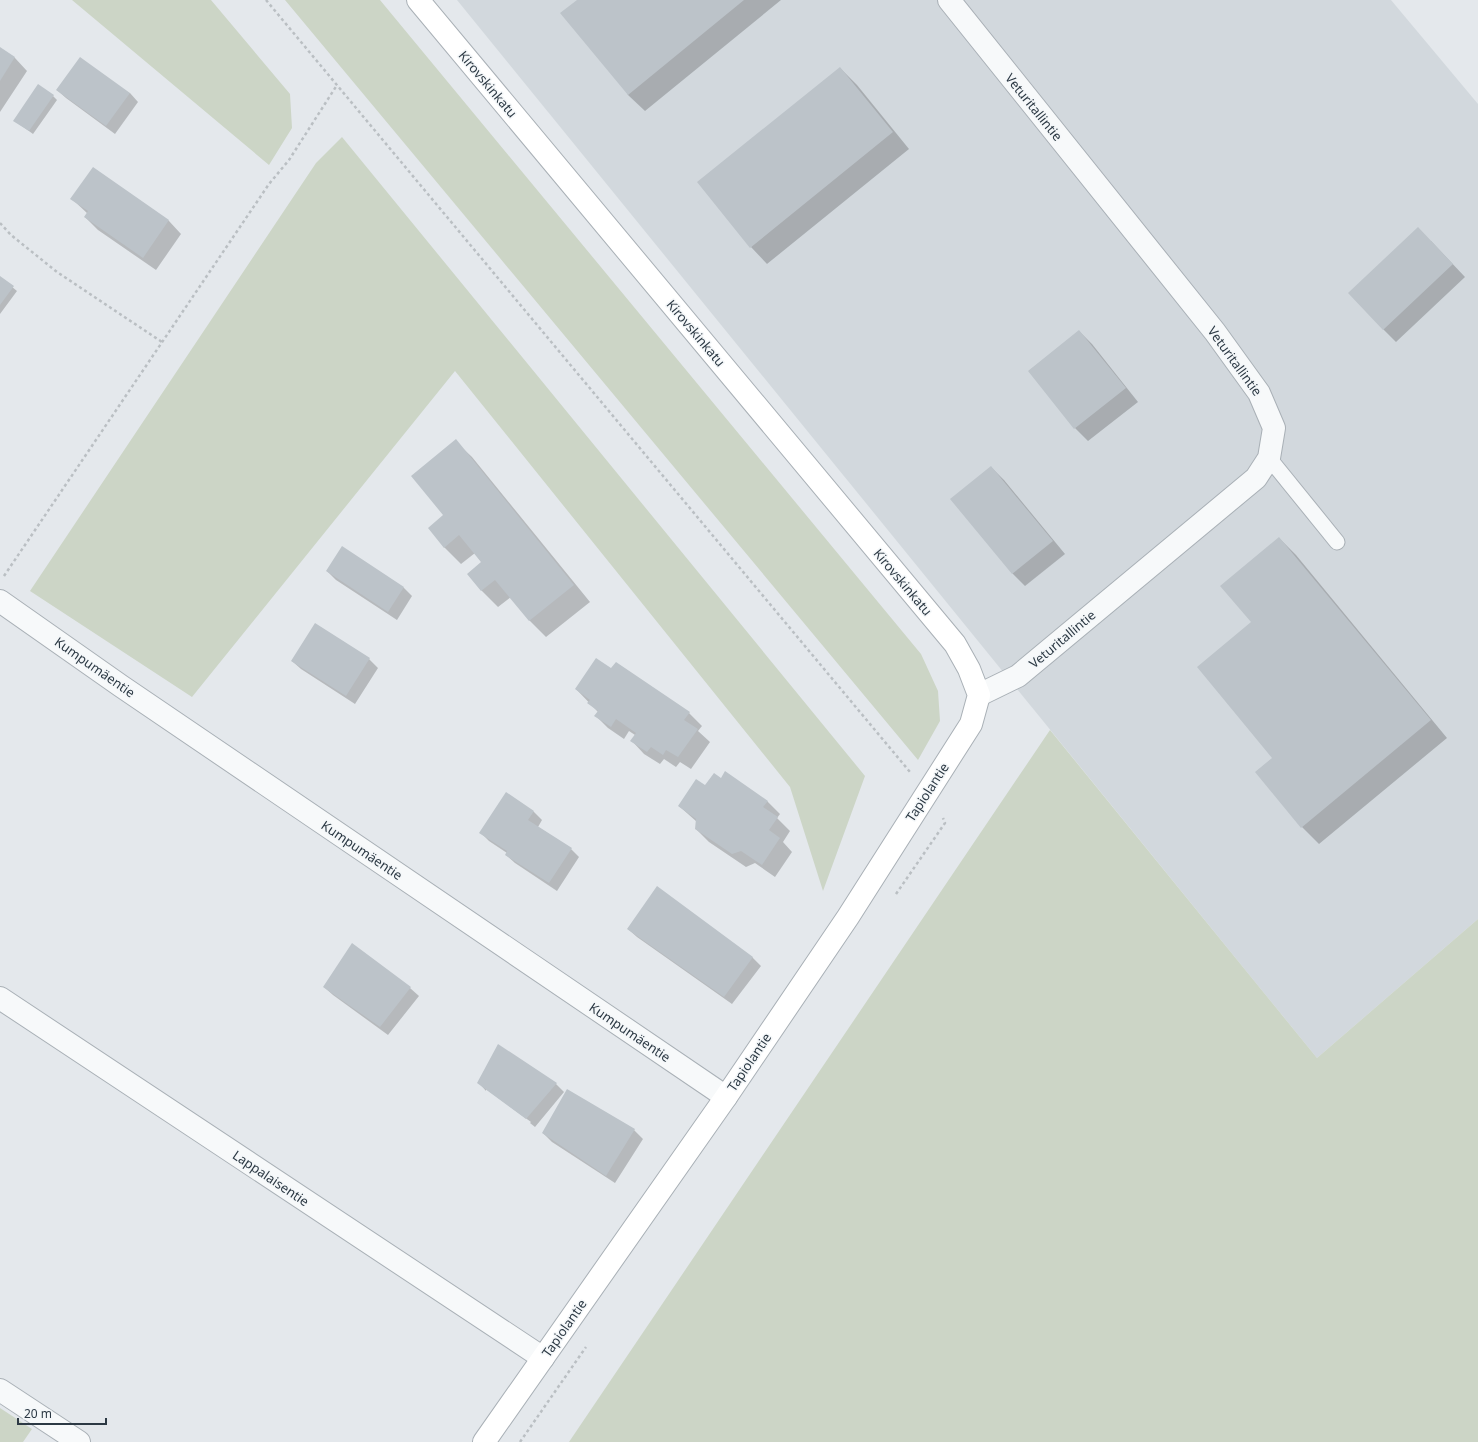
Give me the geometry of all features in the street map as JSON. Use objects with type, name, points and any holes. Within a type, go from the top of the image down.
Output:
[{"type":"street","name":"Kirovskinkatu","points":[[418,0],[950,637],[969,669],[979,695]]},
{"type":"street","name":"Veturitallintie","points":[[949,0],[1214,332],[1259,393],[1274,428],[1269,458],[1256,478],[1018,676],[979,695]]},
{"type":"street","name":"Kumpumäentie","points":[[0,601],[726,1097]]},
{"type":"street","name":"Tapiolantie","points":[[484,1442],[726,1097],[848,917],[926,792],[971,724],[979,695]]},
{"type":"street","name":"Lappalaisentie","points":[[0,998],[543,1358]]},
{"type":"street","points":[[0,1390],[79,1442]]},
{"type":"lane","points":[[1269,458],[1337,542]]},
{"type":"path","points":[[266,0],[926,792]]},
{"type":"path","points":[[0,583],[269,184],[289,160],[337,85]]},
{"type":"path","points":[[0,224],[11,235],[57,272],[162,342]]},
{"type":"shaded area","points":[[457,0],[1391,0],[1478,104],[1478,919],[1317,1058]]},
{"type":"green space","points":[[72,0],[211,0],[290,94],[292,128],[269,165]]},
{"type":"green space","points":[[285,0],[380,0],[921,654],[938,691],[940,721],[918,760]]},
{"type":"green space","points":[[342,137],[865,776],[823,891],[790,787],[455,371],[192,697],[30,591],[316,163]]},
{"type":"green space","points":[[1050,730],[1317,1058],[1478,919],[1478,1442],[569,1442]]},
{"type":"green space","points":[[0,1408],[32,1429],[23,1442],[0,1442]]},
{"type":"building","points":[[577,0],[744,0],[628,95],[560,13]]},
{"type":"building","points":[[0,47],[15,57],[0,81]]},
{"type":"building","points":[[80,57],[130,93],[106,126],[56,90]]},
{"type":"building","points":[[840,67],[893,132],[750,248],[697,182]]},
{"type":"building","points":[[38,84],[54,95],[29,131],[13,121]]},
{"type":"building","points":[[93,167],[169,220],[143,258],[84,217],[88,211],[70,199]]},
{"type":"building","points":[[1418,227],[1453,264],[1383,330],[1348,293]]},
{"type":"building","points":[[0,276],[14,286],[0,305]]},
{"type":"building","points":[[1079,330],[1126,388],[1074,429],[1028,371]]},
{"type":"building","points":[[456,439],[574,585],[529,621],[495,580],[481,591],[467,574],[481,562],[459,535],[444,548],[428,528],[443,515],[411,476]]},
{"type":"building","points":[[991,466],[1053,541],[1012,574],[950,499]]},
{"type":"building","points":[[1279,537],[1431,720],[1301,828],[1255,772],[1272,758],[1197,667],[1251,622],[1220,586]]},
{"type":"building","points":[[342,546],[404,587],[388,612],[326,571]]},
{"type":"building","points":[[315,623],[370,658],[346,696],[291,661]]},
{"type":"building","points":[[596,658],[611,668],[616,662],[690,712],[684,720],[698,729],[678,757],[666,750],[663,755],[651,747],[647,752],[630,741],[636,733],[616,719],[611,727],[594,716],[598,711],[587,703],[590,700],[575,689]]},
{"type":"building","points":[[725,771],[768,801],[763,807],[778,817],[769,830],[780,838],[762,865],[741,851],[732,854],[695,829],[696,819],[678,806],[696,779],[705,785],[714,773],[721,778]]},
{"type":"building","points":[[506,792],[534,811],[528,820],[572,848],[549,883],[505,855],[507,851],[479,833]]},
{"type":"building","points":[[657,886],[753,957],[724,997],[627,929]]},
{"type":"building","points":[[352,943],[411,987],[380,1027],[323,987]]},
{"type":"building","points":[[498,1044],[557,1083],[526,1119],[477,1083]]},
{"type":"building","points":[[567,1089],[635,1129],[606,1176],[542,1133]]}]
